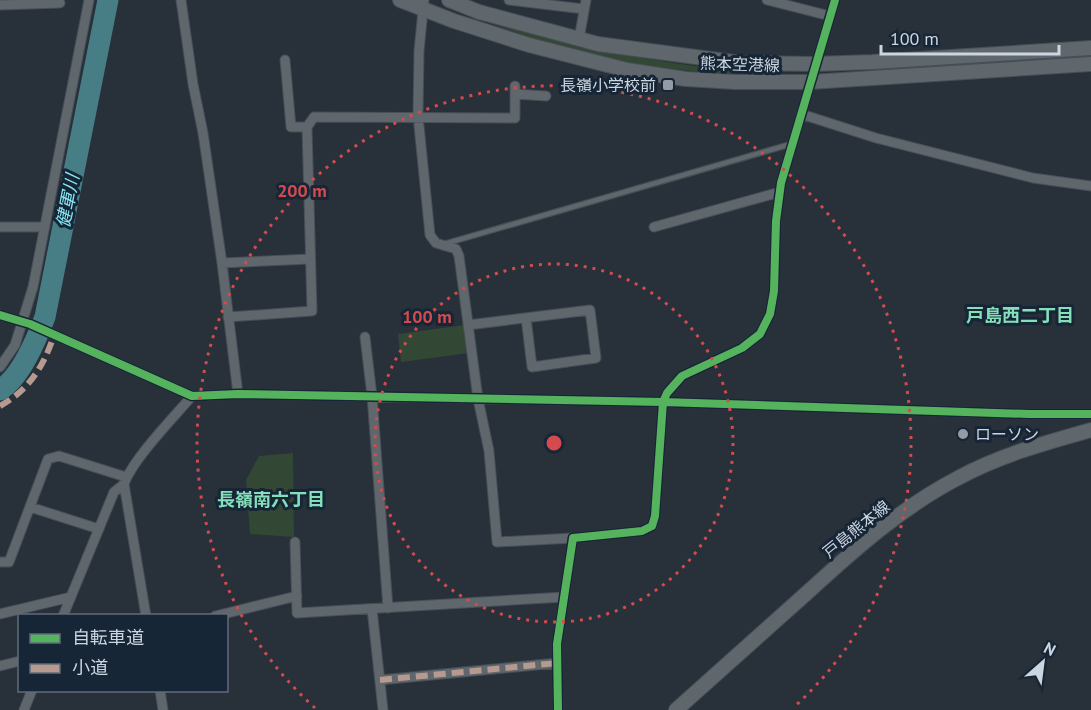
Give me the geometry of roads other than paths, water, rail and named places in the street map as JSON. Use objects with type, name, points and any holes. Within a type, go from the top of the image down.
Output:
[{"type":"main road","name":"熊本空港線","points":[[400,0],[423,5],[519,42],[627,70],[686,79],[810,82],[1091,64]]},
{"type":"main road","name":"熊本空港線","points":[[449,0],[501,18],[597,44],[741,63],[815,64],[1091,48]]},
{"type":"main road","name":"戸島熊本線","points":[[676,710],[849,554],[916,502],[957,478],[989,463],[1030,447],[1091,430]]},
{"type":"street","points":[[0,367],[4,364],[27,323],[89,0]]},
{"type":"street","points":[[181,0],[222,263],[238,394]]},
{"type":"street","points":[[501,18],[508,0],[585,5],[579,39]]},
{"type":"street","points":[[766,0],[830,16]]},
{"type":"street","points":[[423,5],[419,51],[418,116],[430,236],[436,243],[456,249],[459,256],[478,399],[489,451],[497,542],[642,531],[652,526],[655,516],[663,402],[667,393],[682,376],[742,348],[760,334],[770,314],[774,291],[776,221],[780,192],[815,64],[836,0]]},
{"type":"street","points":[[0,5],[60,3]]},
{"type":"street","points":[[285,60],[291,126],[307,127]]},
{"type":"street","points":[[228,317],[312,311],[307,127],[314,117],[515,118],[515,90],[546,96]]},
{"type":"street","points":[[801,114],[876,138],[1033,178],[1091,186]]},
{"type":"street","points":[[654,227],[780,192]]},
{"type":"street","points":[[0,228],[45,227]]},
{"type":"street","points":[[222,263],[310,259]]},
{"type":"street","points":[[468,325],[590,310],[596,358],[532,367],[526,318]]},
{"type":"street","points":[[0,315],[27,323],[192,396],[238,394],[372,396],[663,402],[1007,414],[1091,414]]},
{"type":"street","points":[[365,337],[372,396],[388,608]]},
{"type":"street","points":[[63,614],[114,492],[192,396]]},
{"type":"street","points":[[0,562],[9,562],[48,459],[59,456],[125,481]]},
{"type":"street","points":[[125,481],[146,614]]},
{"type":"street","points":[[30,507],[99,529]]},
{"type":"street","points":[[558,710],[556,644],[573,538]]},
{"type":"street","points":[[295,542],[297,613],[564,597]]},
{"type":"street","points":[[219,614],[297,596]]},
{"type":"street","points":[[0,614],[71,597]]},
{"type":"street","points":[[372,609],[383,710]]},
{"type":"street","points":[[0,666],[18,662]]},
{"type":"street","points":[[380,680],[557,663]]},
{"type":"street","points":[[24,710],[31,692]]},
{"type":"street","points":[[160,692],[163,710]]},
{"type":"lane","points":[[442,245],[792,144]]},
{"type":"waterway","name":"健軍川","points":[[0,390],[8,384],[21,367],[45,317],[108,0]]},
{"type":"place","name":"長嶺小学校前","points":[[668,85]]},
{"type":"place","name":"ローソン","points":[[963,434]]},
{"type":"district","name":"戸島西二丁目","points":[[1020,316]]},
{"type":"district","name":"長嶺南六丁目","points":[[271,500]]}]
